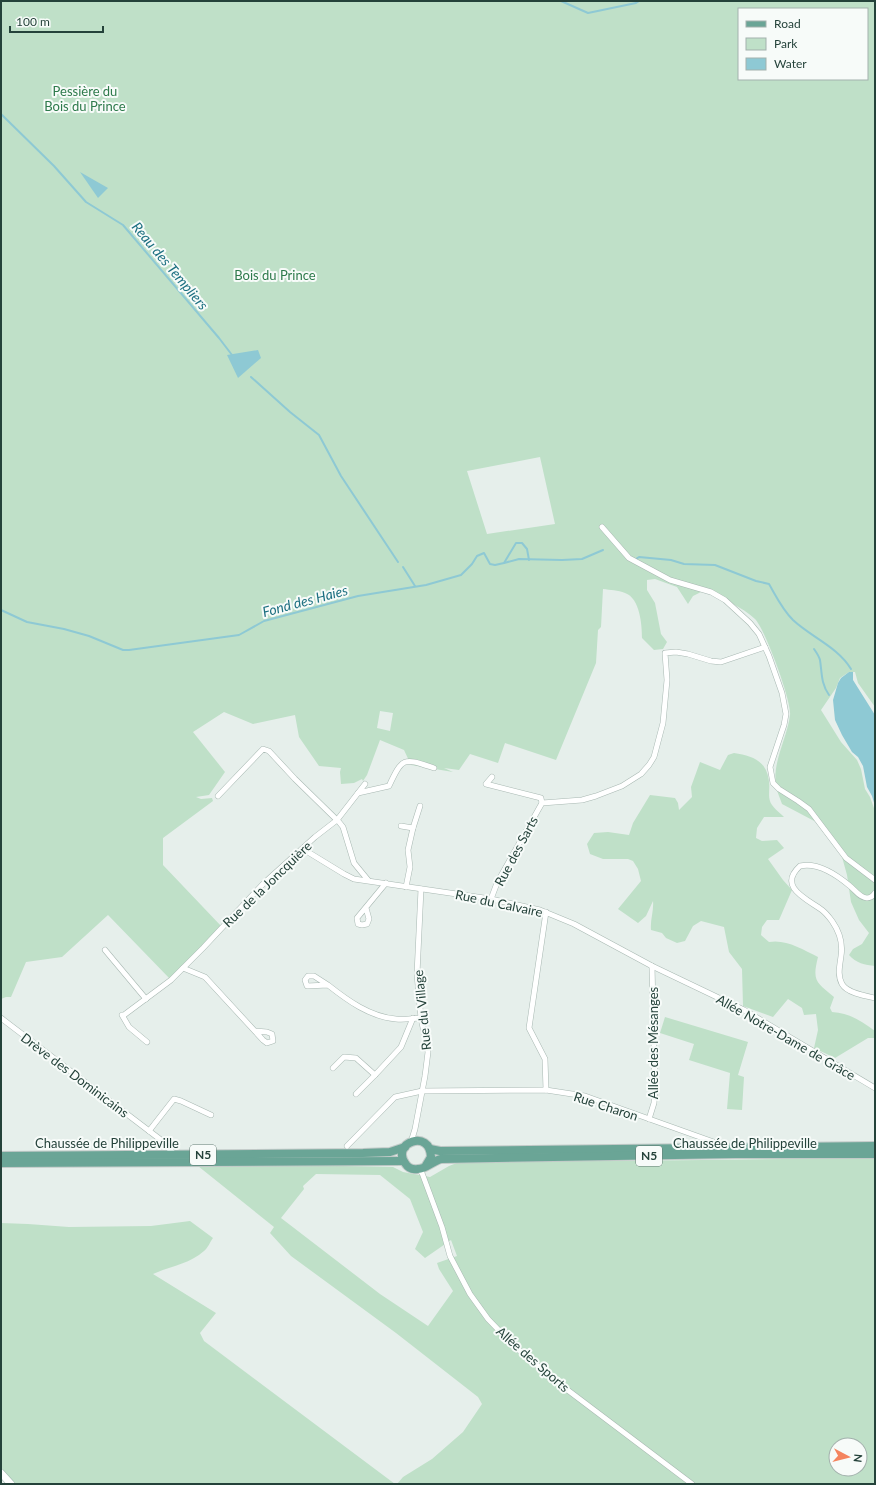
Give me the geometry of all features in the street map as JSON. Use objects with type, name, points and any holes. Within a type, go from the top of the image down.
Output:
[{"type":"main road","name":"N5","points":[[408,1144],[421,1141]]},
{"type":"main road","points":[[421,1141],[430,1149],[431,1157],[422,1168]]},
{"type":"main road","name":"Chaussée de Philippeville","points":[[1,1156],[390,1152],[408,1144]]},
{"type":"main road","points":[[403,1161],[402,1154],[408,1144]]},
{"type":"main road","name":"Chaussée de Philippeville","points":[[430,1149],[440,1151],[875,1146]]},
{"type":"main road","name":"Chaussée de Philippeville","points":[[422,1168],[441,1159],[735,1154],[875,1154]]},
{"type":"main road","name":"Chaussée de Philippeville","points":[[1,1162],[403,1161]]},
{"type":"main road","name":"N5","points":[[403,1161],[409,1168],[422,1168]]},
{"type":"street","points":[[602,527],[629,558],[670,580],[711,592],[726,600],[750,623],[759,634],[782,693],[786,714],[784,725],[770,767],[773,783],[779,789],[809,809],[846,858],[875,880]]},
{"type":"street","name":"Rue des Sarts","points":[[542,803],[582,800],[596,796],[628,782],[641,774],[649,765],[654,757],[663,723],[667,680],[665,653],[676,652],[721,662],[765,647]]},
{"type":"street","points":[[218,796],[263,749],[268,751],[343,827],[354,863],[368,880]]},
{"type":"street","points":[[358,793],[389,786],[395,772],[402,763],[407,761],[416,762],[434,768]]},
{"type":"street","name":"Rue des Sarts","points":[[491,899],[497,884],[542,803],[541,798],[486,784],[492,778]]},
{"type":"street","points":[[337,820],[365,784]]},
{"type":"street","points":[[406,887],[410,867],[408,850],[420,806]]},
{"type":"street","name":"Rue de la Joncquière","points":[[147,1042],[137,1035],[122,1015],[171,980],[248,898],[337,820]]},
{"type":"street","points":[[401,826],[413,828]]},
{"type":"street","name":"Rue du Calvaire","points":[[303,849],[344,874],[354,878],[491,899],[546,912],[574,924],[652,966]]},
{"type":"street","points":[[875,893],[872,897],[867,898],[860,895],[841,879],[812,865],[800,866],[793,874],[791,880],[797,893],[824,911],[838,931],[842,955],[839,970],[842,984],[848,990],[855,993],[875,998]]},
{"type":"street","points":[[366,908],[386,883]]},
{"type":"street","name":"Rue du Village","points":[[408,1144],[415,1129],[428,1052],[421,1018],[417,974],[420,889]]},
{"type":"street","points":[[546,912],[529,1028],[545,1059],[546,1090]]},
{"type":"street","points":[[105,950],[146,999]]},
{"type":"street","name":"Allée Notre-Dame de Grâce","points":[[652,966],[744,1010],[875,1088]]},
{"type":"street","name":"Allée des Mésanges","points":[[649,1119],[654,1104],[655,1089],[652,966]]},
{"type":"street","points":[[183,968],[205,977],[255,1031]]},
{"type":"street","points":[[328,985],[346,1000],[374,1014],[396,1019],[421,1018]]},
{"type":"street","name":"Drève des Dominicains","points":[[1,1018],[149,1131],[174,1154]]},
{"type":"street","points":[[356,1094],[401,1047],[413,1018]]},
{"type":"street","points":[[333,1068],[344,1057],[356,1058],[375,1075]]},
{"type":"street","name":"Rue Charon","points":[[347,1146],[395,1097],[422,1092],[546,1090],[585,1096],[723,1145],[735,1154]]},
{"type":"street","points":[[149,1131],[174,1099],[181,1100],[211,1115]]},
{"type":"street","points":[[415,1129],[421,1141]]},
{"type":"street","name":"Allée des Sports","points":[[422,1168],[422,1173],[442,1227],[450,1256],[470,1294],[488,1319],[512,1344],[553,1379],[692,1484]]},
{"type":"street","points":[[1,1473],[12,1484]]},
{"type":"green space","name":"Bois du Prince","points":[[1,1],[875,1],[875,707],[858,683],[855,672],[849,672],[840,678],[836,688],[821,710],[841,742],[857,760],[861,769],[865,789],[870,797],[875,811],[875,966],[861,963],[849,955],[853,949],[862,944],[869,933],[859,920],[851,902],[847,875],[839,846],[818,823],[782,804],[778,793],[775,777],[776,768],[790,715],[787,696],[777,666],[759,625],[755,619],[744,611],[705,590],[693,596],[688,604],[677,587],[655,579],[647,580],[647,590],[655,603],[661,634],[667,642],[663,649],[654,650],[642,638],[639,612],[634,600],[630,596],[620,591],[603,589],[601,627],[598,630],[596,663],[556,760],[505,743],[498,763],[470,754],[459,770],[444,768],[453,772],[411,765],[404,750],[380,740],[367,775],[363,781],[362,779],[354,783],[341,784],[341,768],[319,766],[299,737],[295,715],[253,724],[224,712],[193,732],[225,772],[209,795],[196,797],[201,799],[212,798],[213,801],[163,838],[163,865],[222,927],[171,980],[108,915],[62,957],[26,962],[11,997],[1,999]],"holes":[[[540,457],[555,524],[487,534],[467,471]],[[380,711],[393,713],[390,731],[377,728]]]},
{"type":"green space","points":[[734,753],[753,758],[762,764],[768,775],[769,796],[771,803],[784,817],[764,817],[757,828],[756,838],[762,841],[777,840],[784,848],[768,859],[792,890],[779,920],[767,920],[762,927],[761,935],[769,942],[775,941],[788,943],[818,957],[815,971],[817,980],[823,988],[834,997],[830,1008],[832,1012],[850,1016],[875,1031],[875,1038],[868,1038],[835,1058],[814,1048],[818,1030],[816,1014],[804,1015],[802,1008],[788,999],[773,1017],[743,1006],[742,969],[729,952],[724,927],[701,921],[693,926],[685,941],[677,943],[666,938],[662,933],[651,930],[653,901],[646,916],[638,923],[618,909],[641,881],[638,869],[633,861],[628,859],[603,859],[590,854],[587,844],[594,833],[608,832],[629,835],[633,823],[650,795],[675,798],[678,803],[679,810],[692,797],[691,787],[700,762],[720,770],[728,755]]},
{"type":"green space","points":[[665,1017],[748,1042],[738,1075],[744,1077],[742,1110],[727,1109],[730,1073],[689,1060],[694,1044],[660,1033]]},
{"type":"green space","points":[[875,1158],[875,1484],[397,1484],[403,1477],[432,1459],[463,1432],[482,1404],[478,1397],[396,1333],[291,1256],[270,1233],[274,1227],[198,1166],[293,1165],[393,1167],[403,1172],[430,1177],[449,1166],[462,1161]],"holes":[[[316,1174],[380,1175],[410,1199],[423,1232],[415,1249],[425,1258],[451,1240],[457,1256],[437,1263],[439,1269],[453,1291],[428,1326],[380,1294],[281,1218],[304,1189],[303,1186]]]},
{"type":"green space","points":[[190,1221],[213,1238],[207,1248],[193,1259],[153,1274],[216,1313],[200,1333],[204,1341],[395,1484],[14,1484],[1,1469],[1,1223],[69,1227],[151,1226]]},
{"type":"water","points":[[80,172],[108,188],[98,198]]},
{"type":"water","points":[[258,350],[261,358],[238,378],[227,355]]},
{"type":"water","points":[[849,672],[853,672],[853,680],[875,715],[875,806],[867,787],[863,766],[858,757],[852,752],[835,720],[833,700],[838,683],[841,678]]},
{"type":"waterway","points":[[561,1],[588,13],[636,3],[639,1]]},
{"type":"waterway","name":"Reau des Templiers","points":[[1,114],[54,166],[86,202],[123,225],[232,355]]},
{"type":"waterway","name":"Reau des Templiers","points":[[251,377],[290,412],[319,435],[341,476],[398,562]]},
{"type":"waterway","points":[[504,563],[516,543],[522,543],[527,549],[529,560]]},
{"type":"waterway","name":"Fond des Haies","points":[[1,610],[27,622],[64,629],[89,636],[123,650],[129,650],[239,635],[264,621],[358,596],[426,585],[461,575],[472,564],[477,556],[484,553],[490,564],[495,565],[519,559],[582,559],[603,550]]},
{"type":"waterway","name":"Fond des Haies","points":[[636,559],[639,557],[671,560],[684,564],[715,565],[756,581],[769,584],[789,616],[800,626],[832,648],[846,661],[851,669]]},
{"type":"waterway","name":"Reau des Templiers","points":[[403,567],[415,586]]},
{"type":"waterway","points":[[814,649],[820,659],[823,683],[829,695]]},
{"type":"park label","name":"Pessière du Bois du Prince","points":[[85,98]]}]
